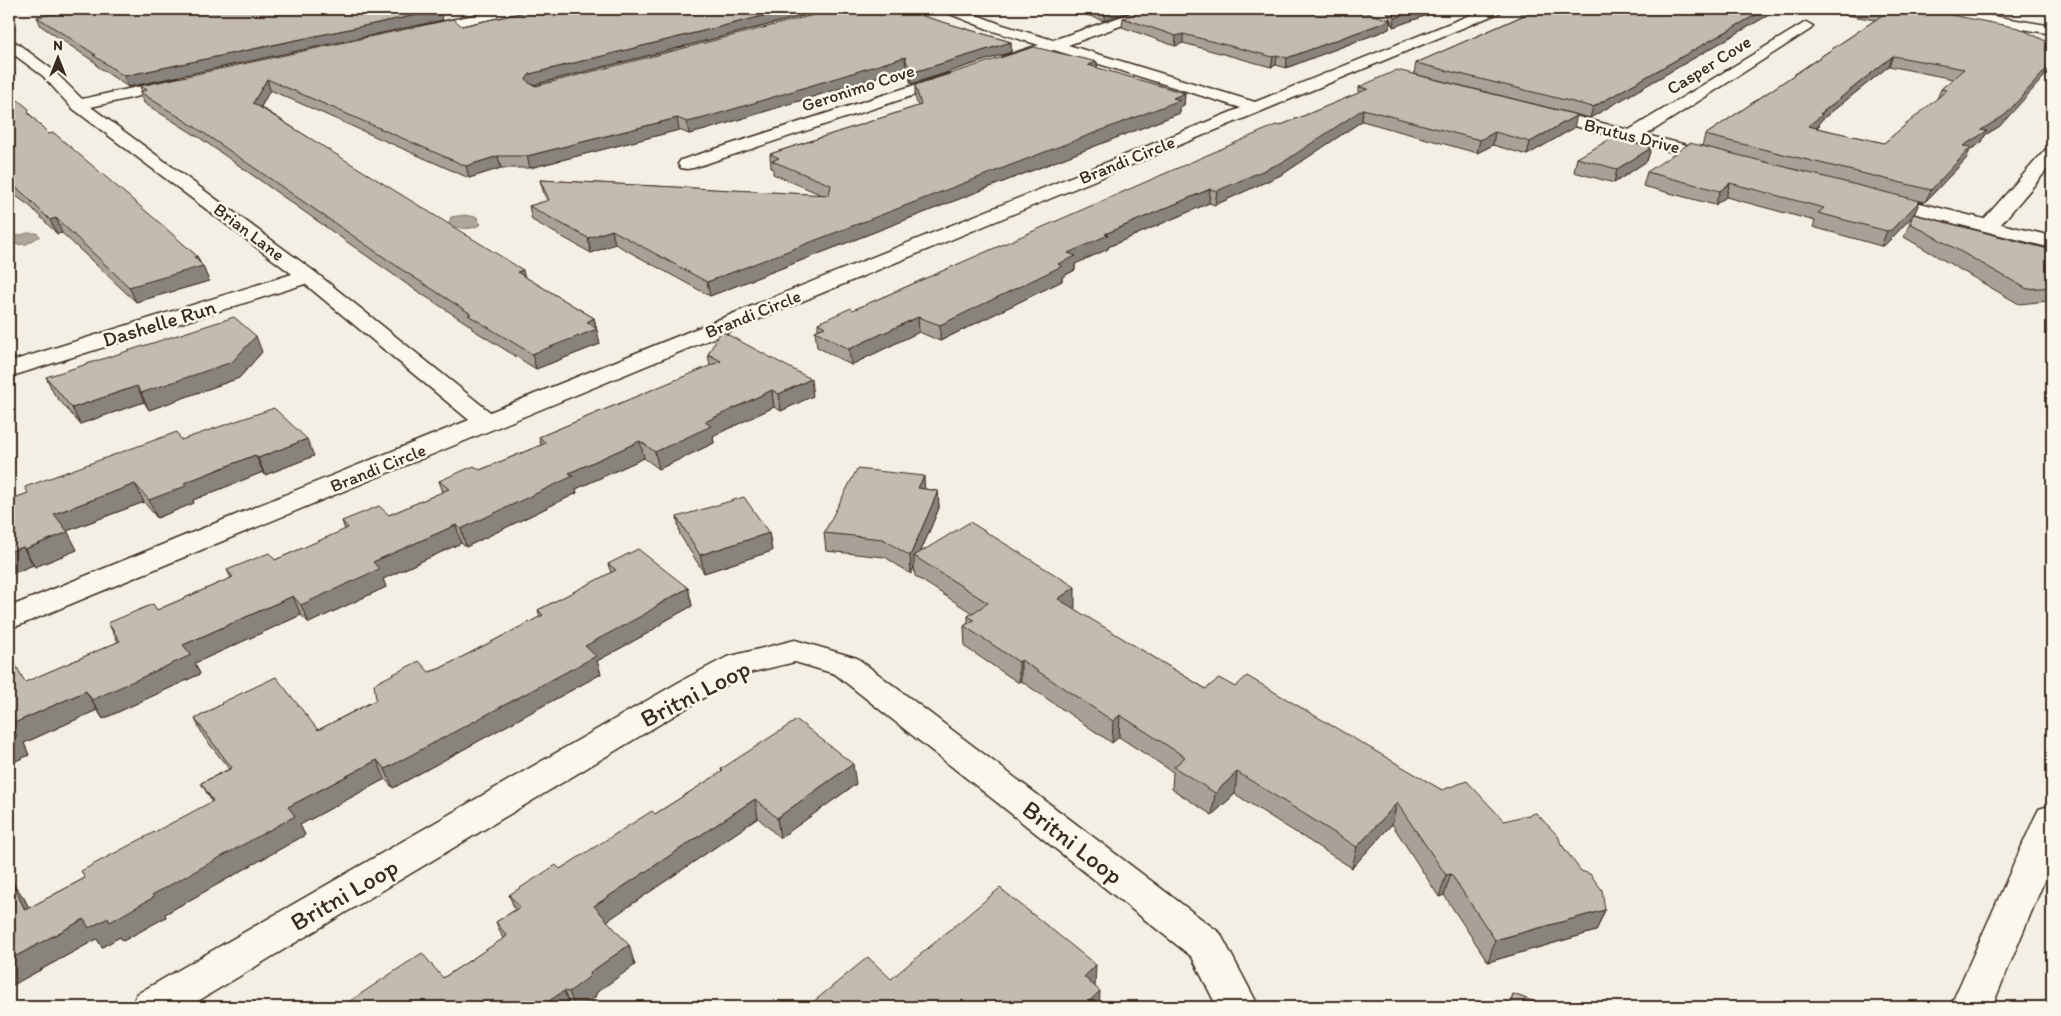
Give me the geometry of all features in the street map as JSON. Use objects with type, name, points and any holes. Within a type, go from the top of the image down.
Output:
[{"type":"street","points":[[407,34],[476,13],[520,9]]},
{"type":"street","points":[[950,9],[1052,46],[1256,108]]},
{"type":"street","points":[[996,64],[1103,29],[1154,9]]},
{"type":"street","name":"Brandi Circle","points":[[9,618],[1496,9]]},
{"type":"street","points":[[1931,9],[2052,30]]},
{"type":"street","name":"Casper Cove","points":[[1632,136],[1806,26]]},
{"type":"street","name":"Brian Lane","points":[[12,50],[48,73],[78,105],[308,276],[488,423]]},
{"type":"street","points":[[1358,66],[1386,73]]},
{"type":"street","name":"Geronimo Cove","points":[[687,164],[968,73]]},
{"type":"street","points":[[78,105],[190,81]]},
{"type":"street","name":"Brutus Drive","points":[[1519,107],[1729,160]]},
{"type":"street","points":[[1989,226],[2052,153]]},
{"type":"street","points":[[1864,194],[2052,242]]},
{"type":"street","name":"Dashelle Run","points":[[9,370],[308,276]]},
{"type":"street","name":"Britni Loop","points":[[152,1007],[693,689],[738,665],[795,651],[846,666],[1206,945],[1238,1007]]},
{"type":"street","points":[[1971,1007],[2052,819]]},
{"type":"shaded area","points":[[464,215],[477,217],[481,224],[470,228],[451,226],[449,223],[451,217]]},
{"type":"shaded area","points":[[28,233],[37,233],[40,236],[27,244],[9,245],[9,238]]},
{"type":"building","points":[[80,9],[440,10],[124,76],[93,55],[96,55],[37,17]]},
{"type":"building","points":[[539,9],[791,9],[530,74],[526,79],[529,83],[536,86],[837,9],[907,9],[922,13],[916,14],[1011,42],[911,73],[905,57],[704,118],[687,122],[677,118],[527,156],[498,156],[466,166],[267,79],[253,103],[523,270],[517,272],[594,318],[587,322],[597,329],[532,354],[468,315],[471,314],[404,271],[195,127],[140,92],[147,90],[140,86],[453,19],[462,26]]},
{"type":"building","points":[[1096,9],[1112,9],[1104,12]]},
{"type":"building","points":[[1149,9],[1353,9],[1391,20],[1287,58],[1277,55],[1273,57],[1183,34],[1176,36],[1123,18]]},
{"type":"building","points":[[1391,9],[1420,9],[1395,18]]},
{"type":"building","points":[[1525,9],[1766,9],[1593,107],[1416,63],[1527,14]]},
{"type":"building","points":[[1868,9],[1947,9],[1941,13],[2019,28],[2052,44],[2052,63],[2005,115],[1981,130],[1987,131],[1963,146],[1971,147],[1931,190],[1705,135],[1887,12]],"holes":[[[1893,56],[1964,69],[1941,89],[1947,90],[1884,143],[1808,126],[1823,114],[1820,114]]]},
{"type":"building","points":[[1034,47],[1097,62],[1088,65],[1185,93],[1173,98],[1180,100],[707,282],[612,230],[588,238],[529,206],[549,200],[540,180],[829,195],[831,185],[772,161],[779,158],[770,154],[921,105],[915,85]]},
{"type":"building","points":[[1397,70],[1577,115],[1530,142],[1495,132],[1480,140],[1363,109],[1285,161],[1217,191],[1210,189],[1105,234],[1108,235],[1068,253],[1076,256],[1058,264],[1062,266],[940,325],[918,317],[849,349],[815,331],[825,327],[818,323],[851,308],[853,310],[1276,125],[1279,126],[1368,89],[1359,87]]},
{"type":"building","points":[[9,93],[29,109],[28,113],[49,134],[54,133],[161,224],[197,256],[194,257],[203,266],[129,287],[56,218],[50,220],[9,182]]},
{"type":"building","points":[[1612,138],[1651,148],[1617,169],[1577,158]]},
{"type":"building","points":[[1690,143],[1920,201],[1891,230],[1887,231],[1818,213],[1824,208],[1730,183],[1720,191],[1647,172]]},
{"type":"building","points":[[1913,214],[2052,250],[2052,287],[2027,289],[1910,223]]},
{"type":"building","points":[[234,317],[256,336],[232,362],[141,393],[137,386],[72,408],[46,377]]},
{"type":"building","points":[[721,331],[811,379],[779,394],[772,390],[705,422],[711,426],[655,452],[640,441],[569,473],[573,476],[461,529],[456,525],[373,562],[379,569],[301,605],[293,596],[183,645],[191,655],[92,700],[86,691],[12,724],[17,736],[9,740],[9,664],[14,662],[25,682],[120,641],[108,623],[153,604],[157,610],[233,577],[227,570],[269,553],[275,560],[348,528],[342,521],[379,506],[389,515],[449,489],[439,481],[474,466],[480,470],[546,443],[539,437],[721,361],[708,354]]},
{"type":"building","points":[[274,408],[307,439],[258,458],[255,455],[184,483],[186,486],[149,500],[135,484],[54,514],[68,532],[25,549],[23,547],[9,552],[9,500],[28,493],[25,487],[177,432],[181,440]]},
{"type":"building","points":[[857,469],[924,476],[918,488],[938,491],[910,556],[883,539],[824,533]]},
{"type":"building","points":[[744,497],[769,533],[700,555],[677,517]]},
{"type":"building","points":[[970,522],[1075,587],[1058,599],[1206,689],[1219,678],[1235,687],[1247,676],[1442,790],[1467,781],[1504,821],[1536,813],[1558,836],[1561,844],[1581,871],[1590,874],[1602,890],[1605,910],[1495,940],[1451,874],[1446,875],[1397,803],[1357,847],[1237,772],[1215,793],[1174,767],[1185,757],[1120,715],[1113,721],[1021,660],[1019,662],[964,626],[974,620],[968,616],[988,603],[914,556]]},
{"type":"building","points":[[638,549],[688,588],[645,614],[585,646],[596,656],[385,769],[377,760],[288,807],[295,816],[152,895],[154,897],[110,922],[108,918],[89,928],[84,919],[9,960],[10,879],[25,910],[85,878],[81,871],[213,801],[201,783],[232,768],[195,719],[221,703],[276,677],[318,730],[376,700],[374,684],[419,661],[429,672],[439,669],[543,615],[538,610],[616,570],[608,564]]},
{"type":"building","points":[[797,720],[853,764],[777,818],[755,799],[594,906],[629,945],[591,972],[589,977],[569,992],[564,991],[540,1007],[524,1007],[519,1001],[510,1007],[341,1007],[422,953],[443,978],[507,936],[496,922],[520,907],[509,895],[556,865],[560,869],[652,811],[655,814],[723,771],[721,769]]},
{"type":"building","points":[[1000,888],[1096,965],[1084,977],[1100,991],[1083,1007],[807,1007],[868,957],[891,979]]},
{"type":"building","points":[[1513,994],[1548,1007],[1510,1007]]}]
